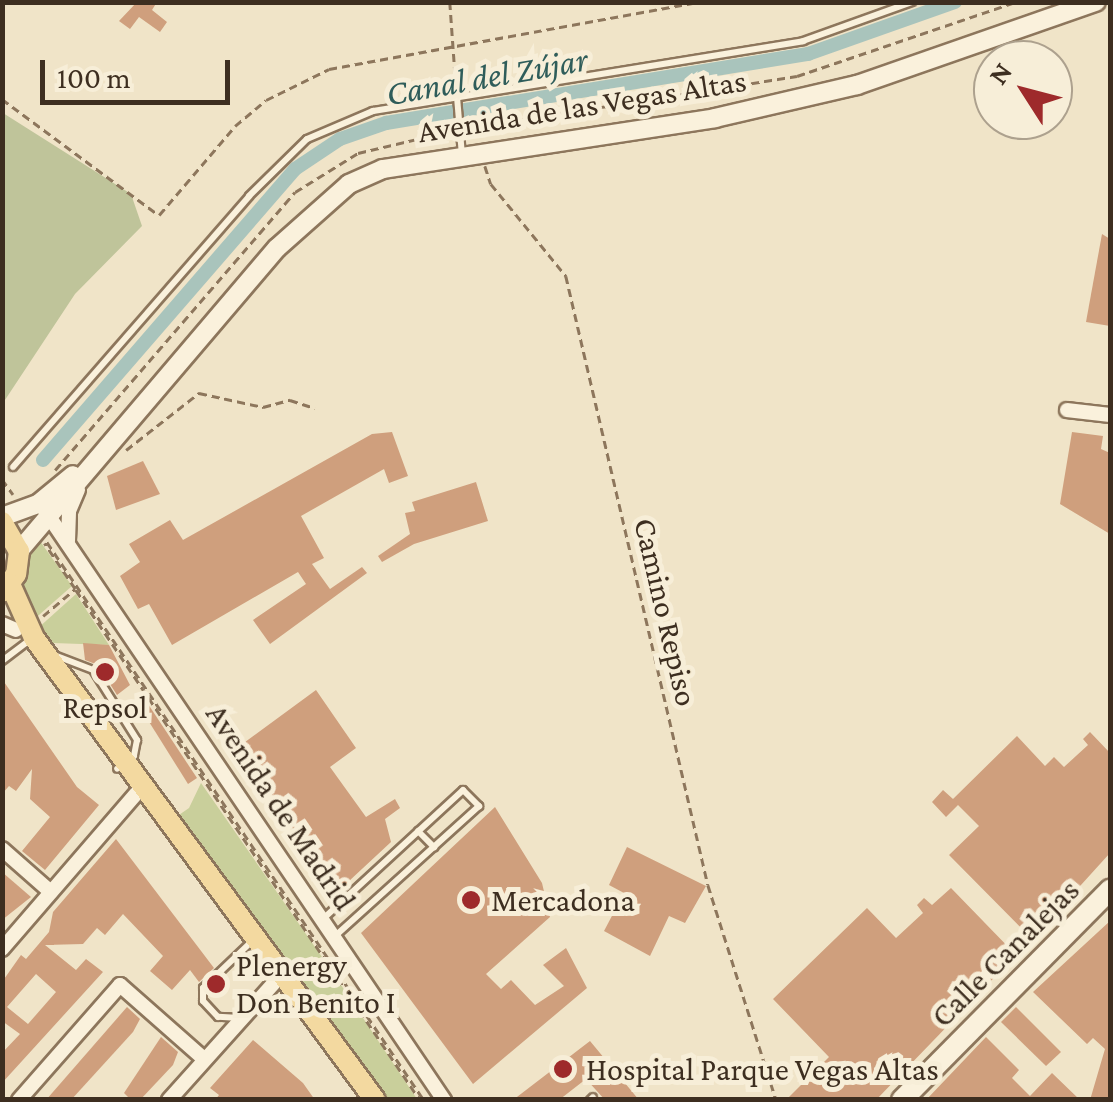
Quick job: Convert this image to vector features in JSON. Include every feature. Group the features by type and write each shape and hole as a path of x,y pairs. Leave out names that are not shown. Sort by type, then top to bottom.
{"main road":[{"path":"2,519 19,552 6,588 15,628 374,1100"},
{"path":"15,628 46,654 122,766 136,794 364,1100"},
{"name":"Calle Canalejas","path":"902,1100 1110,891"}],"street":[{"name":"Avenida de las Vegas Altas","path":"19,552 38,520 109,454 154,390 276,248 327,201 382,169 716,118 856,85 1096,2"},
{"path":"1067,410 1110,415"},
{"path":"69,546 69,512 109,454"},
{"path":"2,519 38,520 69,546"},
{"name":"Avenida de Madrid","path":"69,546 444,1100"},
{"path":"2,949 136,794"},
{"path":"2,850 51,892"},
{"path":"169,1100 275,982"},
{"path":"19,1100 120,985 204,1059"}],"lane":[{"path":"13,467 249,196 308,139 374,111 803,40 912,2"},
{"path":"457,97 461,126 472,156"},
{"path":"2,661 15,628"},
{"path":"46,654 93,670 138,740 122,766"},
{"path":"320,921 463,790 479,806 333,938"},
{"path":"418,831 434,847"},
{"path":"242,1018 218,1017 203,1002 203,988 248,945"}],"path":[{"path":"450,2 457,97"},
{"path":"654,2 654,10"},
{"path":"2,99 159,215 236,126 266,100 329,69 453,43 698,2"},
{"path":"50,474 294,192 358,153 461,126 797,76 1016,2"},
{"name":"Camino Repiso","path":"472,156 566,276 708,884 776,1100"},
{"path":"109,454 199,394 263,406 290,400 315,408"},
{"path":"2,479 38,520 422,1100"},
{"path":"38,520 75,589 422,1100"},
{"path":"15,628 75,589"}],"green space":[{"path":"3,113 131,194 142,226 75,294 3,403"},
{"path":"37,537 72,586 31,622 18,583"},
{"path":"76,594 109,645 53,643 37,629"},
{"path":"201,783 417,1099 383,1099 176,817 189,808"}],"building":[{"path":"137,2 157,2 152,10 167,22 160,32 139,17 130,29 119,21"},
{"path":"1102,234 1110,239 1110,326 1086,322"},
{"path":"392,432 408,476 389,483 384,469 301,516 324,558 312,564 330,589 362,567 367,573 270,644 253,620 306,584 298,572 172,645 149,604 138,609 120,576 140,562 129,544 170,520 183,540 372,434"},
{"path":"1072,432 1103,436 1101,449 1110,453 1110,534 1060,504"},
{"path":"143,461 160,494 116,510 107,476"},
{"path":"476,482 488,521 414,544 382,562 378,556 410,534 405,513 415,511 412,502"},
{"name":"Repsol","path":"83,643 109,645 130,685 117,695 98,665 85,660"},
{"path":"2,679 77,787 99,805 45,870 22,851 50,817 30,799 32,769 16,791 9,786 2,794"},
{"path":"316,690 356,748 330,767 366,817 395,799 400,808 385,819 391,842 334,895 241,745"},
{"path":"148,704 197,778 188,784 141,709"},
{"path":"1090,732 1110,753 1110,853 1032,939 949,855 979,826 958,805 946,817 932,802 943,790 953,799 1017,736 1045,766 1054,757 1064,767 1088,745 1083,739"},
{"name":"Mercadona","path":"495,807 542,883 550,917 486,974 501,989 511,980 535,1005 564,986 543,965 566,948 587,988 473,1084 361,933"},
{"path":"116,839 214,968 199,982 190,970 172,990 150,971 163,956 123,914 105,935 97,928 83,944 45,945 76,970 86,959 103,972 2,1083 2,1053 20,1034 2,1021 2,982 21,955 26,959 49,932 53,912","holes":["36,974 56,992 28,1024 7,1007"]},
{"path":"627,847 706,886 685,923 669,916 650,956 604,931 624,893 609,885"},
{"path":"2,872 31,897 2,920"},
{"path":"951,888 1016,955 876,1100 786,1100 829,1057 773,999 867,908 896,938 923,913 917,905 924,898 932,905"},
{"path":"1110,921 1110,1100 1090,1100 1105,1049 1093,1038 1087,1044 1033,992"},
{"path":"127,1007 140,1019 133,1032 71,1100 46,1100"},
{"path":"1016,1007 1061,1052 1046,1066 1001,1022"},
{"path":"161,1037 178,1052 173,1065 140,1100 131,1100 124,1093"},
{"path":"986,1037 1019,1070 1012,1078 1030,1096 1052,1073 1080,1100 926,1100"},
{"path":"253,1040 303,1083 315,1100 215,1100 219,1095 210,1088"},
{"path":"590,1041 639,1100 605,1100 586,1079 559,1100 513,1100"}],"waterway":[{"name":"Canal del Zújar","path":"43,460 295,169 340,139 386,123 808,54 955,2"}],"place":[{"name":"Repsol","path":"105,672"},
{"name":"Mercadona","path":"471,900"},
{"name":"Plenergy Don Benito I","path":"216,984"},
{"name":"Hospital Parque Vegas Altas","path":"563,1069"}]}
